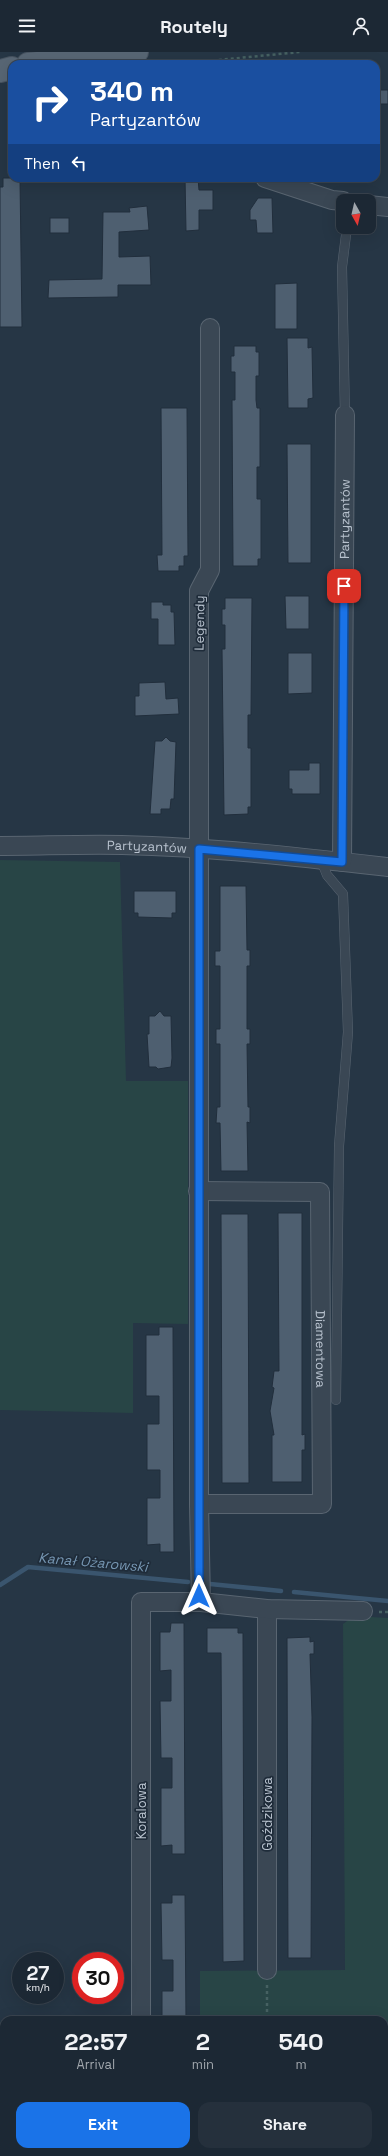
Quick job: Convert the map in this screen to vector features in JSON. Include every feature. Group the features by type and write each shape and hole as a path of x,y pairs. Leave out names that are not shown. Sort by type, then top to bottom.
{"main road":[{"path":"59,60 105,54 137,52"}],"street":[{"path":"277,182 336,201"},
{"path":"376,206 388,207"},
{"name":"Legendy","path":"201,1602 199,1504 198,1191 199,591 210,570 210,328"},
{"name":"Partyzantów","path":"342,862 345,415"},
{"name":"Partyzantów","path":"0,846 121,845 199,849 388,867"},
{"name":"Diamentowa","path":"198,1191 320,1192 322,1496 322,1504 199,1504"},
{"name":"Koralowa","path":"141,2016 141,1602 201,1602"},
{"path":"201,1602 267,1609 363,1611"},
{"name":"Goździkowa","path":"266,1970 267,1609"}],"lane":[{"path":"345,415 342,267 346,234"},
{"path":"321,860 327,874 343,894 348,1032 339,1146 336,1400"}],"path":[{"path":"218,60 300,52"},
{"path":"266,1970 267,2016"}],"green space":[{"path":"0,860 120,862 126,1081 188,1081 188,1324 133,1323 133,1413 0,1410"},
{"path":"354,1616 388,1618 388,2016 200,2016 200,1971 345,1970 343,1624"}],"building":[{"path":"380,90 388,90 388,104 380,104"},
{"path":"3,178 8,178 8,182 20,182 22,327 0,327 0,187 3,187"},
{"path":"185,182 198,182 199,190 213,190 213,210 199,210 199,230 186,231"},
{"path":"258,198 272,198 273,233 257,233 256,220 250,220 250,210"},
{"path":"147,206 149,230 119,232 119,257 150,256 151,285 118,285 118,297 48,298 49,280 102,279 103,212 130,212 129,208"},
{"path":"50,218 69,218 69,233 50,233"},
{"path":"297,283 297,329 275,329 275,284"},
{"path":"287,338 308,338 308,348 312,347 313,398 308,399 308,408 288,408"},
{"path":"234,346 256,346 256,352 259,352 259,376 256,376 256,400 257,408 260,408 260,467 257,467 257,499 261,499 261,559 258,559 258,566 233,566 232,400 235,400 235,372 231,372 231,356 234,356"},
{"path":"161,408 187,408 188,556 184,556 184,566 179,566 179,571 158,571 157,555 162,555"},
{"path":"287,444 311,444 311,563 288,563"},
{"path":"285,596 309,596 309,629 286,629"},
{"path":"225,598 252,598 251,715 248,715 248,748 251,748 251,807 248,807 248,814 224,815 222,649 225,649 225,625 222,625 222,609 225,609"},
{"path":"151,602 163,602 163,605 171,605 171,612 174,612 175,645 158,645 158,619 151,619"},
{"path":"288,653 312,653 312,693 288,694"},
{"path":"165,682 166,699 178,698 179,714 135,716 135,696 139,696 139,683"},
{"path":"166,737 170,741 176,742 174,799 171,799 170,809 161,809 161,814 150,814 155,741 162,741"},
{"path":"309,763 320,763 320,794 292,794 292,789 289,789 289,770 309,770"},
{"path":"220,886 246,886 247,950 250,950 250,966 247,966 247,1029 250,1029 250,1044 247,1044 248,1107 250,1107 250,1123 247,1122 248,1171 221,1171 220,1123 216,1123 217,1107 220,1107 220,1044 216,1044 216,1029 220,1029 220,966 215,966 215,951 220,951"},
{"path":"134,891 176,891 176,913 172,913 172,918 138,917 138,913 134,913"},
{"path":"160,1011 164,1016 171,1016 172,1058 171,1067 158,1069 156,1067 149,1067 147,1034 149,1034 149,1016 155,1016"},
{"path":"278,1213 302,1213 302,1435 305,1434 305,1450 302,1450 302,1482 272,1482 272,1435 274,1435 270,1411 274,1388 272,1387 274,1371 279,1371"},
{"path":"221,1214 248,1214 249,1483 222,1483"},
{"path":"159,1327 173,1327 174,1552 160,1552 160,1544 147,1545 147,1498 160,1498 160,1470 147,1470 147,1424 159,1424 159,1396 146,1396 146,1335 159,1335"},
{"path":"171,1623 184,1623 185,1854 172,1854 172,1845 161,1846 161,1788 172,1788 172,1758 161,1758 160,1701 171,1701 171,1670 160,1671 160,1632 170,1632"},
{"path":"207,1628 238,1628 238,1633 243,1633 244,1961 223,1962 221,1653 207,1653"},
{"path":"310,1637 310,1642 314,1641 314,1654 310,1654 312,1717 311,1958 288,1958 287,1638"},
{"path":"172,1895 185,1895 186,2016 162,2016 162,1991 173,1991 173,1960 162,1960 161,1903 172,1903"}],"waterway":[{"name":"Kanał Ożarowski","path":"0,1585 28,1567 188,1582"},
{"name":"Kanał Ożarowski","path":"210,1584 281,1591"},
{"name":"Kanał Ożarowski","path":"294,1592 388,1601"}],"route":[{"path":"199,1596 199,849 263,853 342,862 344,586"}]}
